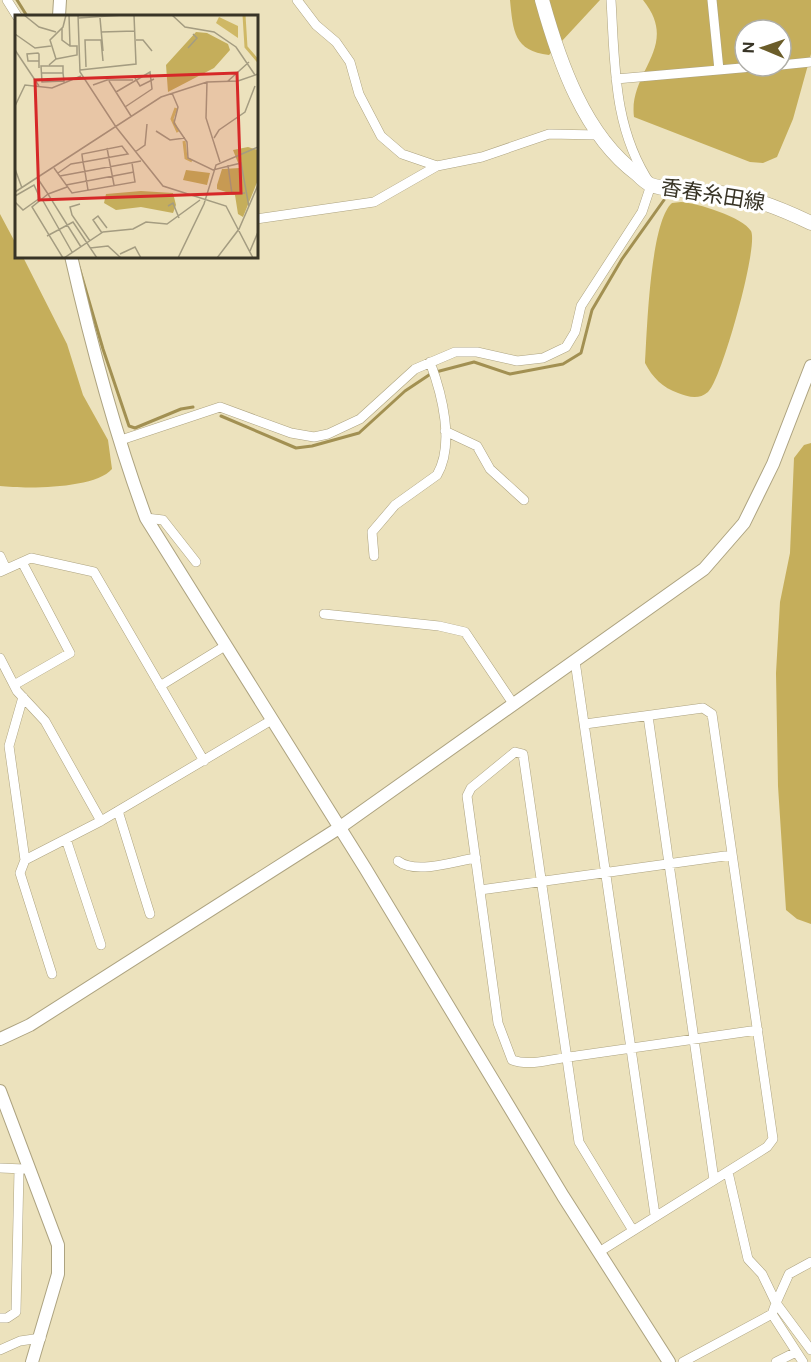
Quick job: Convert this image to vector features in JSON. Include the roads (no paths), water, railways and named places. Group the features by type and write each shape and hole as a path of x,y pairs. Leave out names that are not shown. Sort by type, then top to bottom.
{"main road":[{"name":"香春糸田線","path":"542,0 551,32 579,98 598,135 621,163 651,185 729,194 775,205 811,223"}],"street":[{"path":"8,0 16,15"},
{"path":"59,15 60,0"},
{"path":"297,0 316,25 336,42 350,62 360,94 381,136 402,154 437,166"},
{"path":"121,440 220,407 291,433 314,436 328,434 360,419 415,369 455,352 477,352 517,361 543,358 566,347 575,332 581,306 642,212 651,185 637,165 623,127 616,79 611,0"},
{"path":"712,0 719,70"},
{"path":"793,63 811,62"},
{"path":"616,79 733,69"},
{"path":"258,219 374,202 437,166 482,157 549,134 598,135"},
{"path":"71,258 121,440 146,518 669,1362"},
{"path":"374,556 372,532 395,505 436,475 441,467 445,431 442,393 430,362"},
{"path":"0,1039 30,1025 339,828 704,569 744,523 773,464 811,366"},
{"path":"445,431 477,446 490,470 524,500"},
{"path":"146,518 163,520 196,562"},
{"path":"0,556 3,571 31,558 94,572 204,761"},
{"path":"14,685 70,653 22,562"},
{"path":"324,614 439,626 465,633 514,705"},
{"path":"160,686 225,646"},
{"path":"0,658 22,697 45,721 101,821"},
{"path":"575,661 655,1215"},
{"path":"22,697 9,746 25,860 20,873 52,975"},
{"path":"585,724 703,708 712,714 773,1139 767,1147 632,1229 599,1252"},
{"path":"648,716 714,1180"},
{"path":"25,860 101,821 270,721"},
{"path":"632,1229 579,1142 565,1057 523,754 515,752 471,788 467,796 498,1023 512,1060 521,1064 565,1057 758,1030"},
{"path":"118,811 150,915"},
{"path":"66,839 101,945"},
{"path":"480,890 732,855"},
{"path":"398,861 404,866 417,867 476,858"},
{"path":"0,1091 24,1169 58,1245 57,1274 41,1338 32,1362"},
{"path":"0,1168 24,1169"},
{"path":"0,1318 7,1318 16,1312 24,1169"},
{"path":"728,1172 748,1259 762,1274 776,1303 809,1344"},
{"path":"683,1362 772,1314 789,1274 811,1262"},
{"path":"772,1314 803,1362"},
{"path":"0,1350 20,1341 41,1338"},
{"path":"776,1362 796,1352"}],"waterway":[{"path":"17,0 26,15"},
{"path":"221,416 296,448 312,446 359,433 405,391 432,373 474,362 510,374 563,364 581,353 592,310 622,259 664,200"},
{"path":"79,267 129,426 135,428 181,409 193,407"}]}
